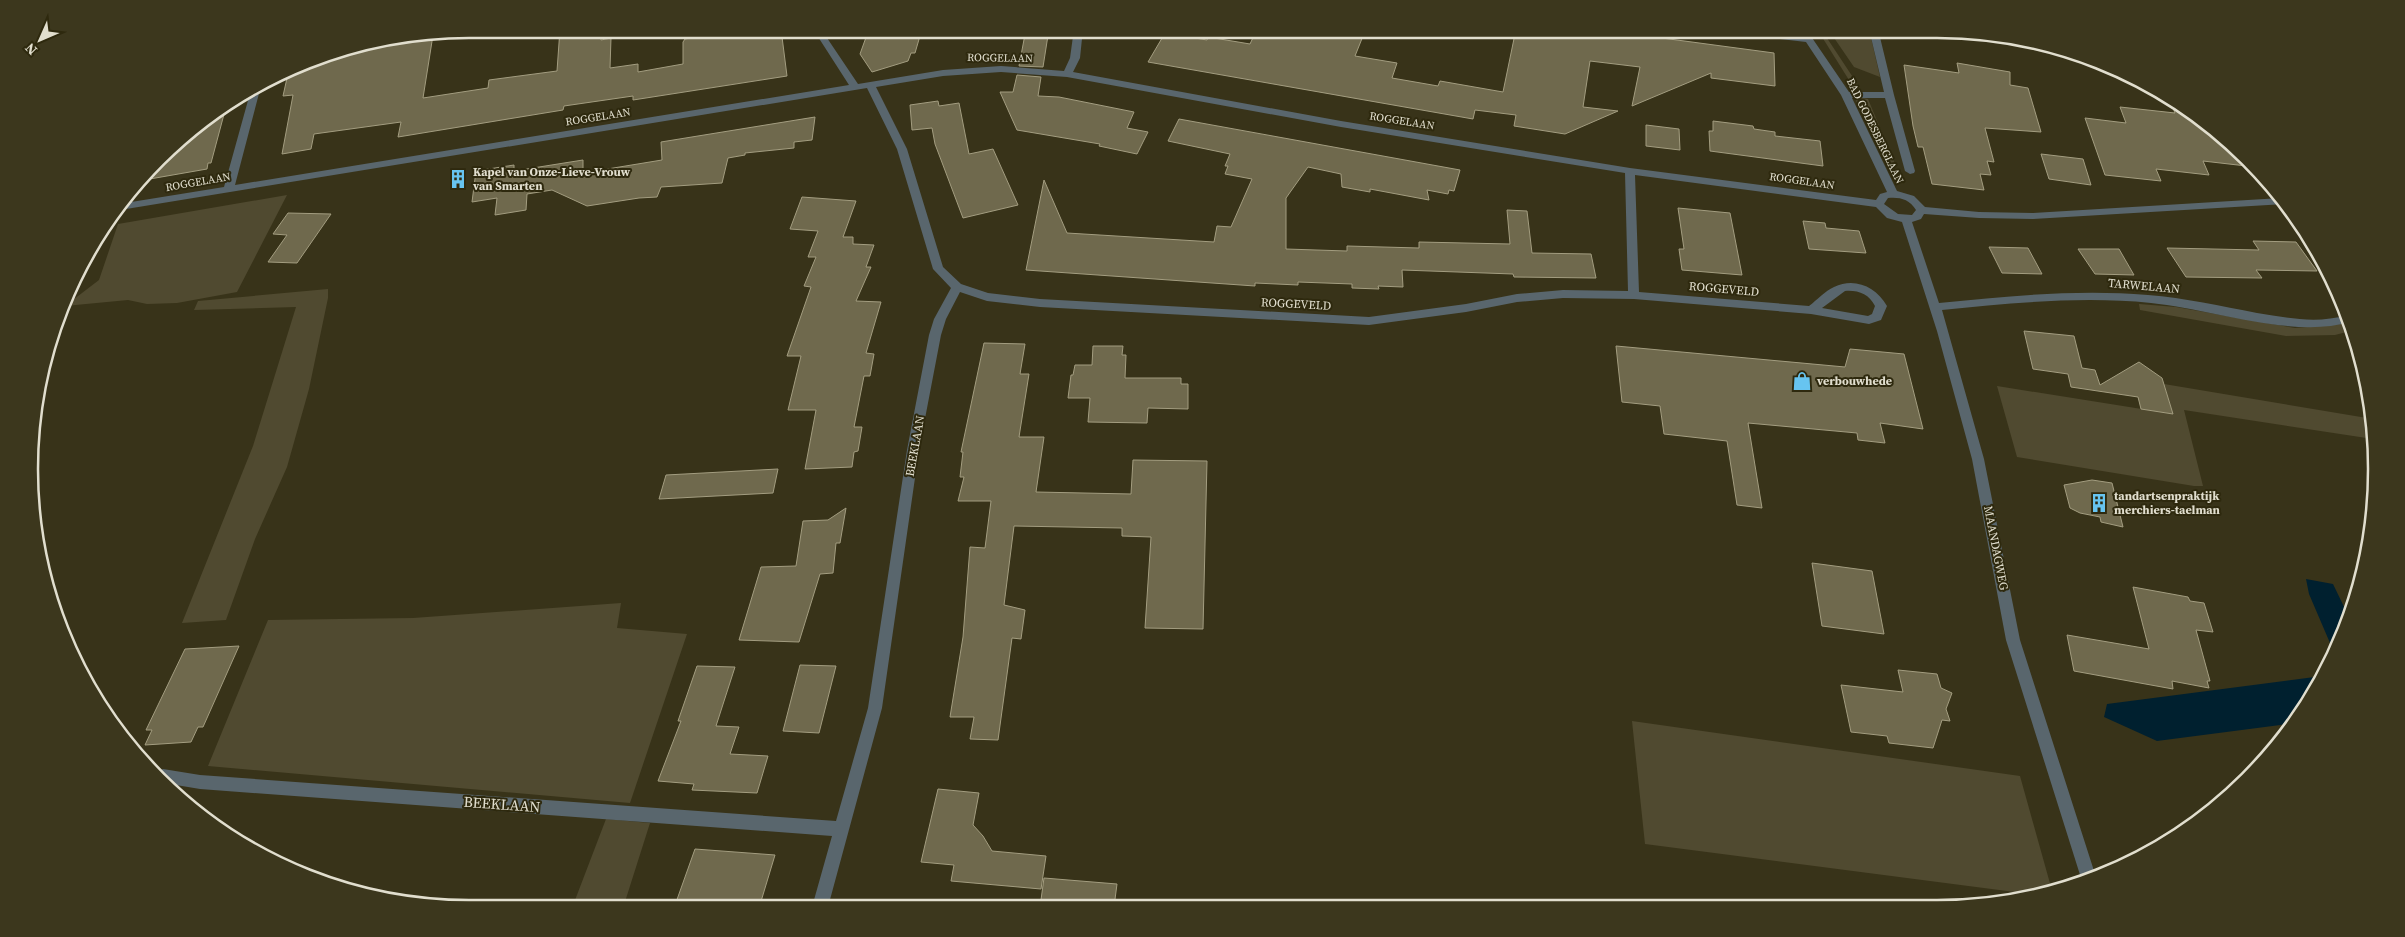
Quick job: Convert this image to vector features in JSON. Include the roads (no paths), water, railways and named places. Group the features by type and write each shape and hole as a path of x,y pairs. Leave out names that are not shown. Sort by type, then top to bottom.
{"street":[{"path":"823,38 854,87"},
{"path":"1067,74 1075,58 1078,38"},
{"path":"1794,38 1810,40"},
{"path":"1876,38 1888,95 1910,171"},
{"name":"BAD GODESBERGLAAN","path":"1810,40 1846,95 1893,194"},
{"name":"ROGGELAAN","path":"126,207 854,87 969,70 1001,68 1067,74 1341,124 1630,171 1879,204"},
{"path":"870,85 902,149 938,269 957,287"},
{"path":"230,189 255,94"},
{"path":"1846,95 1888,95"},
{"path":"1630,171 1634,295"},
{"path":"1921,210 1917,217 1906,219 1892,216 1879,204 1881,198 1893,194 1911,199 1921,210 1979,215 2033,216 2275,202"},
{"name":"MAANDAGWEG","path":"1906,219 1935,307 1978,459 2014,640 2087,872"},
{"name":"ROGGEVELD","path":"957,287 987,297 1040,303 1369,321 1466,308 1517,298 1563,294 1634,295 1811,310 1869,320 1877,317 1881,306 1878,298 1864,289 1846,288 1831,294 1811,310"},
{"name":"BEEKLAAN","path":"822,900 875,708 913,450 935,335 940,319 957,287"},
{"name":"TARWELAAN","path":"1935,307 2026,298 2092,296 2174,302 2297,323 2321,323 2341,319"},
{"name":"BEEKLAAN","path":"168,777 200,782 842,828"}],"water":[{"path":"2306,579 2333,584 2345,608 2330,643 2309,594"},
{"path":"2314,677 2283,725 2157,741 2104,717 2107,704"}],"place":[{"name":"Kapel van Onze-Lieve-Vrouw van Smarten","path":"458,179"},
{"name":"verbouwhede","path":"1802,381"},
{"name":"tandartsenpraktijk merchiers-taelman","path":"2099,503"}]}
